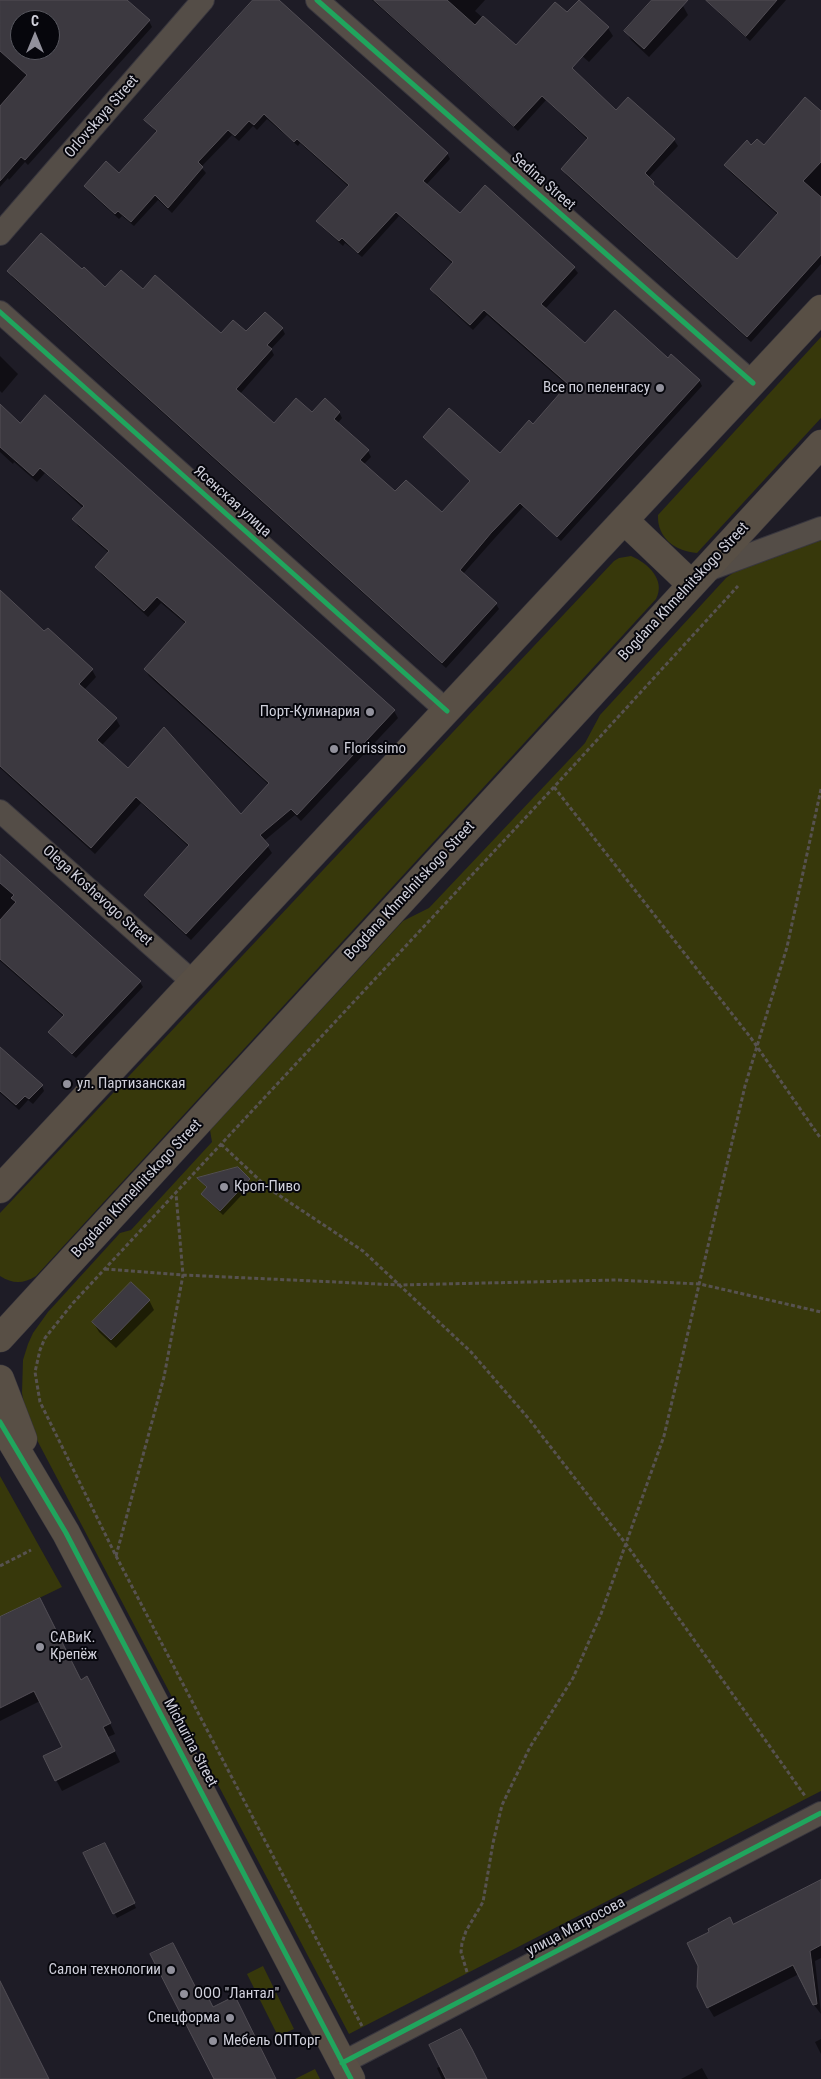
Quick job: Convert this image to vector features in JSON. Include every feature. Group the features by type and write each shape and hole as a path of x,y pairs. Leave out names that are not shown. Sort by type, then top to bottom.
{"main road":[{"path":"0,1189 625,521 821,308"},
{"name":"Bogdana Khmelnitskogo Street","path":"0,1338 821,444"},
{"path":"625,521 697,578"},
{"path":"0,1315 0,1323"},
{"name":"Michurina Street","path":"0,1379 16,1423 59,1520"},
{"name":"Michurina Street","path":"0,1422 59,1520 346,2071"}],"street":[{"name":"Orlovskaya Street","path":"0,234 203,0"},
{"name":"Sedina Street","path":"316,0 753,383"},
{"name":"Ясенская улица","path":"0,312 447,710"},
{"path":"697,578 821,528"},
{"name":"Olega Koshevogo Street","path":"0,811 194,982"},
{"name":"улица Матросова","path":"346,2071 373,2046 820,1816"}],"path":[{"path":"373,2046 116,1556 44,1410 37,1391 35,1372 40,1350 45,1338 57,1322 105,1269 554,787 740,584"},
{"path":"554,787 757,1046 821,1138"},
{"path":"473,1995 461,1952 462,1943 466,1931 483,1902 493,1842 502,1805 530,1747 573,1678 601,1614 664,1436 745,1086 787,947 821,789"},
{"path":"221,1144 268,1188 363,1251 471,1352 529,1419 626,1544 820,1816"},
{"path":"116,1556 164,1378 183,1275 176,1193"},
{"path":"105,1269 183,1275 400,1286 616,1280 700,1284 821,1312"},
{"path":"0,1566 30,1550"}],"shaded area":[{"path":"821,337 821,418 697,553 681,549 669,542 664,537 658,523 658,515"},
{"path":"821,533 821,1791 349,2034 37,1440 25,1409 22,1393 23,1360 28,1344 33,1333 48,1312 120,1233 131,1230 212,1142 210,1130 403,921 429,908 585,743 600,715 726,578 737,570"},
{"path":"631,556 643,563 654,573 659,585 656,599 36,1276 18,1282 0,1276 0,1213 614,561"},
{"path":"0,1476 62,1587 0,1617"},
{"path":"263,1966 294,2029 278,2036 247,1974"},
{"path":"315,2069 320,2079 295,2079"}],"building":[{"path":"0,0 127,0 150,20 25,160 21,157 0,181 0,106 27,75 10,60 60,60 60,10 10,10 10,60 0,51"},
{"path":"253,0 279,0 448,153 423,181 460,213 485,185 575,267 541,304 585,343 615,310 668,358 671,354 700,380 557,537 520,503 491,533 460,570 497,603 442,663 7,271 41,233 82,269 84,267 105,287 121,270 143,289 155,275 221,333 233,320 246,331 265,312 283,328 267,345 272,349 236,389 274,423 296,398 312,412 325,398 340,412 334,419 369,450 360,460 395,491 406,480 442,512 470,481 423,437 449,408 500,453 529,420 533,424 568,384 484,310 470,325 430,289 453,262 396,212 358,253 342,238 339,241 316,221 349,185 297,139 294,142 264,114 254,125 249,121 235,136 228,130 198,162 203,167 168,208 155,195 131,222 118,211 115,214 84,186 106,161 119,173 157,131 144,120"},
{"path":"374,0 447,0 475,25 483,16 516,45 555,2 567,12 579,0 609,27 572,68 616,110 628,97 675,139 645,173 654,182 653,184 737,259 778,213 724,165 747,140 751,145 757,139 764,145 805,97 821,111 821,162 803,181 821,197 821,255 747,337 561,169 588,138 542,96 514,126"},
{"path":"652,0 688,0 644,49 624,31"},
{"path":"706,0 777,0 746,36"},
{"path":"45,395 395,710 297,815 291,809 260,835 269,845 186,934 144,895 189,845 136,797 91,848 0,766 0,590 44,631 48,628 93,669 79,684 117,718 97,740 128,768 164,727 241,814 269,783 144,669 186,622 157,597 144,611 95,567 109,551 72,519 84,506 40,468 33,476 0,447 0,404 20,423"},
{"path":"0,854 141,981 72,1054 48,1032 64,1015 0,959 0,920 16,902 11,898 14,895 0,883"},
{"path":"0,1047 43,1085 29,1099 25,1096 16,1105 0,1091"},
{"path":"238,1167 250,1179 220,1211 201,1194 207,1187 197,1178"},
{"path":"131,1282 150,1300 111,1340 92,1322"},
{"path":"40,1598 81,1680 87,1676 111,1723 103,1727 115,1751 55,1781 43,1756 62,1747 34,1691 0,1708 0,1617"},
{"path":"105,1843 135,1903 113,1914 83,1853"},
{"path":"821,1880 821,1945 810,1951 817,2004 813,2005 793,1965 707,2008 697,1987 698,1966 687,1943 709,1932 708,1929 730,1917 733,1924"},
{"path":"173,1943 198,1992 204,1989 213,2007 235,1996 276,2079 214,2079 150,1954"},
{"path":"0,1981 49,2079 0,2079"},
{"path":"461,2029 487,2079 446,2079 429,2045"}],"cycle path":[{"path":"317,0 753,383"},
{"path":"0,312 447,711"},
{"path":"0,1422 66,1533 351,2079"},
{"path":"342,2063 821,1813"}],"place":[{"name":"Все по пеленгасу","path":"660,388"},
{"name":"Порт-Кулинария","path":"370,712"},
{"name":"Florissimo","path":"334,749"},
{"name":"ул. Партизанская","path":"67,1084"},
{"name":"Кроп-Пиво","path":"224,1187"},
{"name":"САВиК. Крепёж","path":"40,1647"},
{"name":"Салон технологии","path":"171,1970"},
{"name":"ООО \"Лантал\"","path":"184,1994"},
{"name":"Спецформа","path":"230,2018"},
{"name":"Мебель ОПТорг","path":"213,2041"}]}
